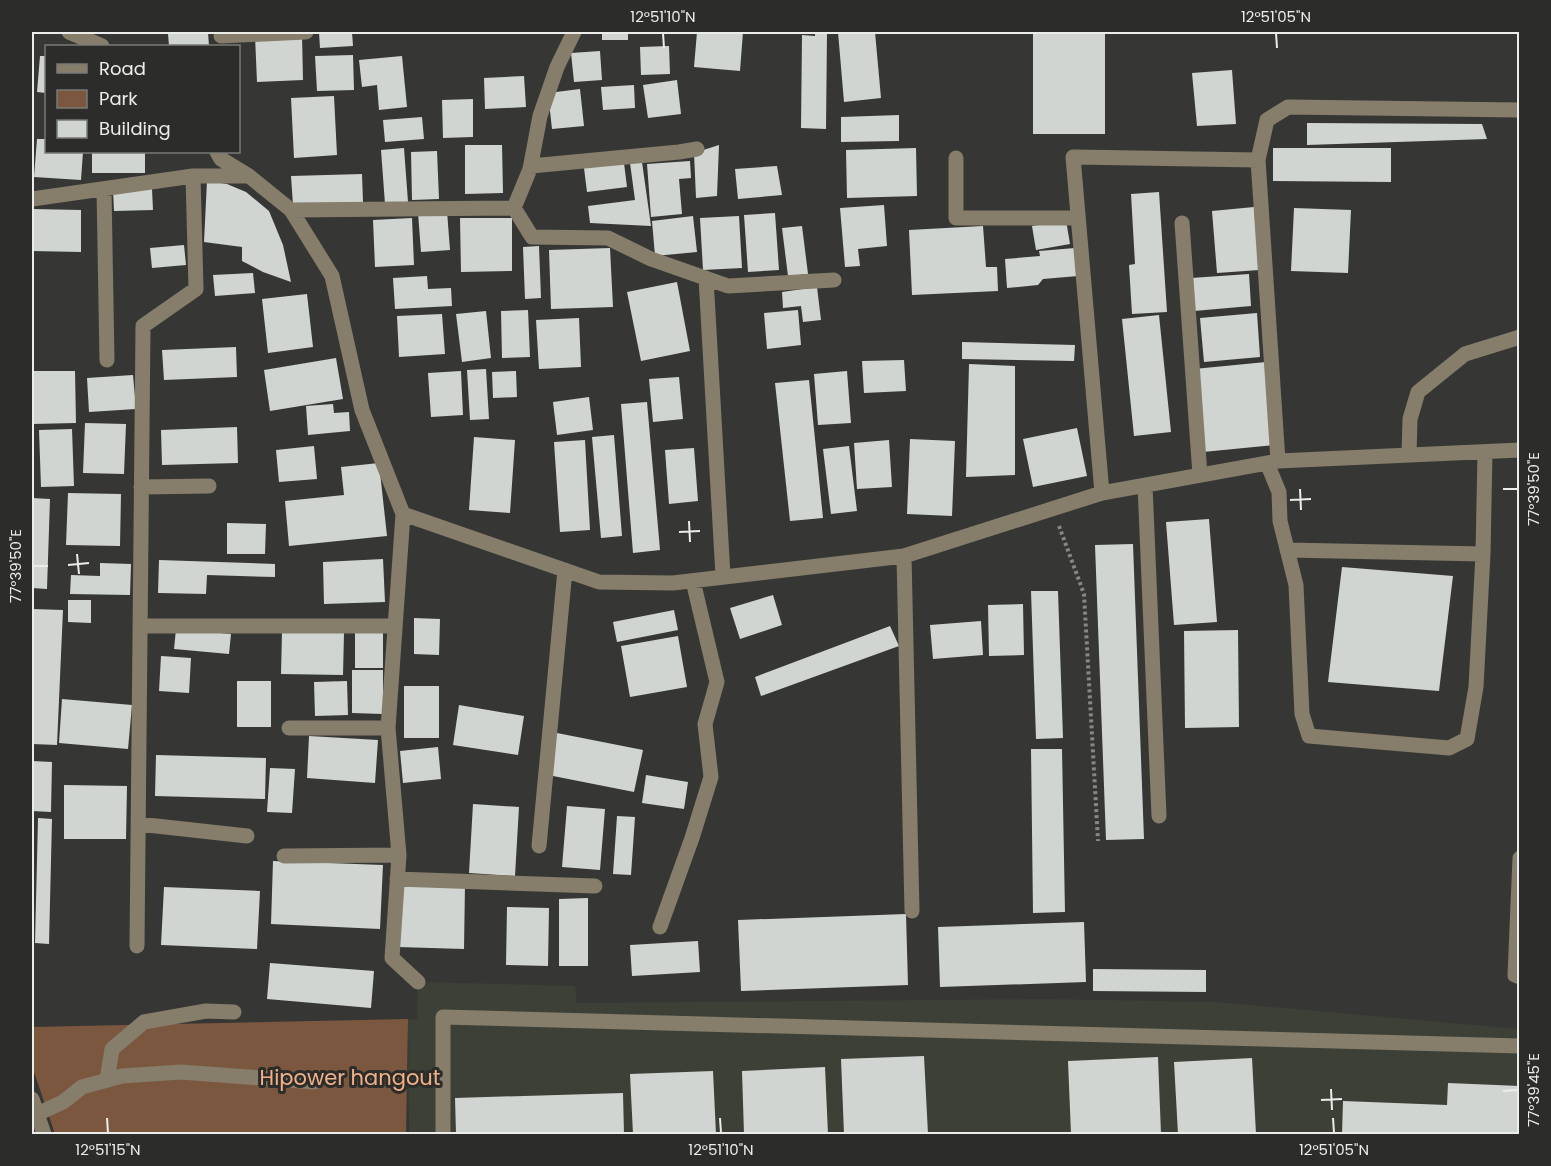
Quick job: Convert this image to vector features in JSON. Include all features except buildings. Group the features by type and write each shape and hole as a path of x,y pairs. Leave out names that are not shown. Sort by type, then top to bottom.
{"street":[{"path":"69,32 100,45"},
{"path":"220,38 306,32"},
{"path":"514,208 531,166 540,116 557,67 574,32"},
{"path":"1485,452 1483,554 1474,697 1467,739 1449,748 1309,736 1302,714 1296,585 1280,521 1279,492 1273,462 1258,160 1267,120 1288,107 1520,110"},
{"path":"531,166 697,149"},
{"path":"218,153 221,159 249,176 291,210 332,276 362,411 403,514 388,728 399,855 392,957 418,982"},
{"path":"1102,493 1073,157 1258,160"},
{"path":"956,158 956,218 1078,218"},
{"path":"32,199 193,176 249,176"},
{"path":"137,946 143,326 196,289 193,176"},
{"path":"104,189 107,360"},
{"path":"291,210 514,208"},
{"path":"514,208 532,237 608,238 651,259 728,286 834,280"},
{"path":"1182,223 1200,475"},
{"path":"706,278 723,576"},
{"path":"1409,455 1410,419 1418,392 1465,354 1520,337"},
{"path":"403,514 599,582 673,583 904,556 1102,493 1273,462 1520,450"},
{"path":"1145,485 1159,816"},
{"path":"141,488 209,486"},
{"path":"1287,550 1483,554"},
{"path":"904,556 912,911"},
{"path":"539,846 564,570"},
{"path":"660,927 711,777 705,724 717,682 693,581"},
{"path":"140,626 395,626"},
{"path":"289,728 388,728"},
{"path":"138,824 247,836"},
{"path":"284,856 399,855"},
{"path":"1520,858 1515,975 1520,977"},
{"path":"397,879 595,886"},
{"path":"107,1080 112,1049 144,1022 206,1011 234,1012"},
{"path":"443,1134 443,1017 1520,1046"},
{"path":"44,1134 34,1106 63,1102 82,1087 122,1076 181,1072 314,1082"}],"path":[{"path":"1053,508 1084,594 1098,841"}],"shaded area":[{"path":"418,982 575,986 577,1003 1040,999 1217,1002 1519,1029 1519,1134 409,1134 408,1019 417,1020"}],"green space":[{"name":"Hipower hangout","path":"408,1019 406,1134 55,1134 32,1066 32,1027"}]}
